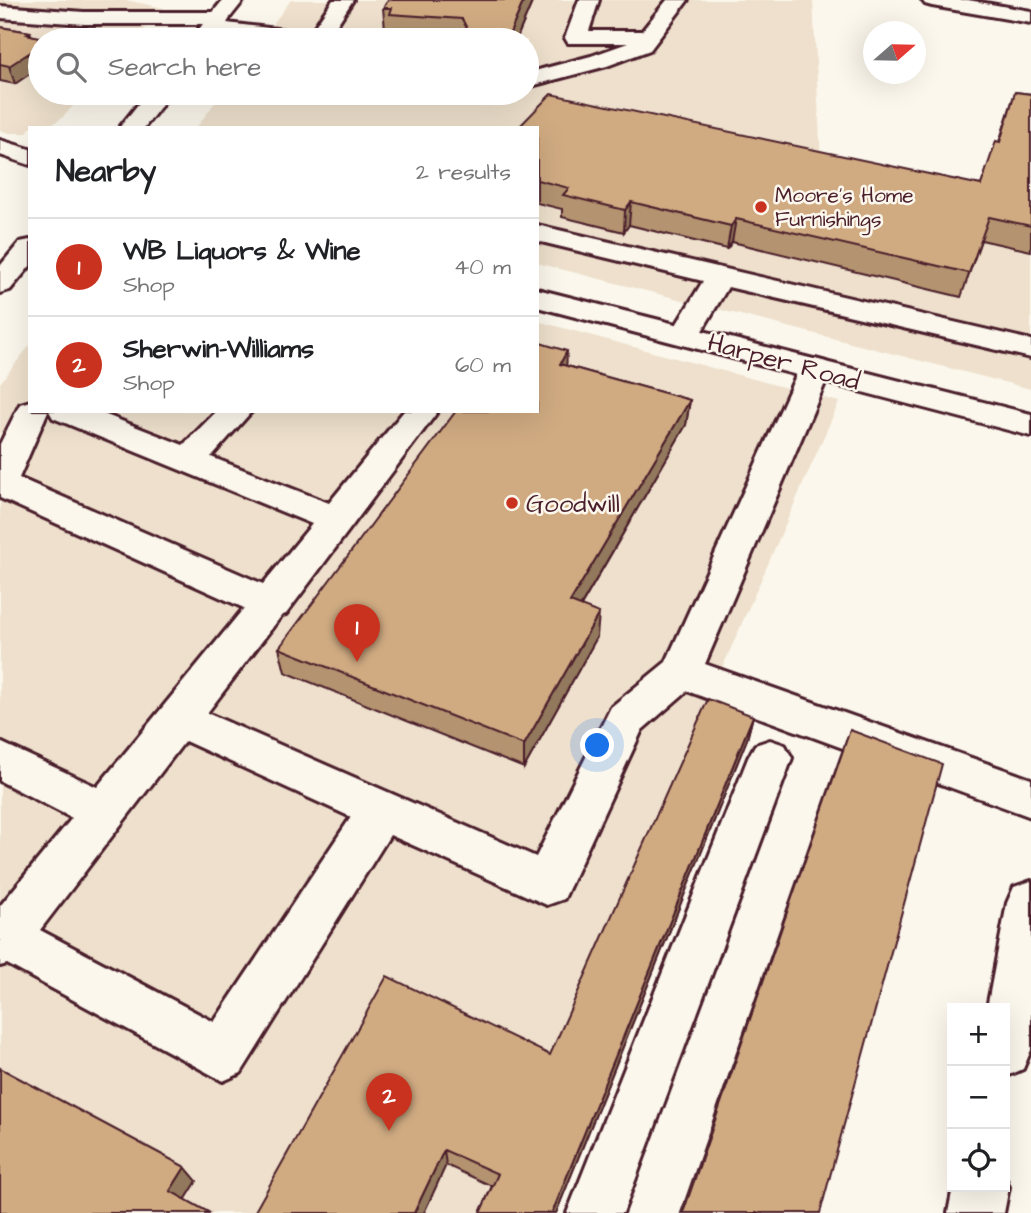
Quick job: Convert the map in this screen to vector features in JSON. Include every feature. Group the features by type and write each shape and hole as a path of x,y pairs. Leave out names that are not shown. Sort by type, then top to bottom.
{"main road":[{"path":"0,12 211,28 234,0"},
{"path":"326,28 344,0"},
{"path":"589,0 576,37 625,38 652,33"},
{"path":"539,77 599,61 642,45 678,0"},
{"path":"939,1 1031,17"},
{"path":"539,57 599,61"},
{"path":"133,126 149,105"},
{"path":"0,147 28,157"},
{"path":"539,233 1031,349"},
{"path":"0,284 28,250"},
{"path":"685,335 720,276"},
{"name":"Harper Road","path":"539,298 1031,425"},
{"path":"177,719 547,884 626,719 681,672 815,369"},
{"path":"31,413 0,483 272,604"},
{"path":"70,413 337,520"},
{"path":"188,460 234,413"},
{"path":"381,810 223,1055 2,940 272,604 420,413"},
{"path":"681,672 1031,798"},
{"path":"595,1213 770,758"},
{"path":"0,760 103,812"},
{"path":"1010,1023 1031,903"},
{"path":"976,1213 980,1192"}],"shaded area":[{"path":"0,0 125,0 164,8 145,28 28,28 28,105 74,105 50,126 28,126 27,133 0,130"},
{"path":"291,0 813,0 821,162 1031,203 1031,389 539,264 539,126 197,126 213,105 539,105 539,28 270,28"},
{"path":"539,322 839,402 483,1213 0,1213 0,383 28,348 28,413 539,413"}],"building":[{"path":"388,0 524,0 512,28 467,28 462,19 390,14 392,8 383,8"},
{"path":"0,27 28,32 28,54 9,66 0,64"},
{"name":"Moore's Home Furnishings","path":"1015,92 1031,94 1031,226 989,217 969,273 736,219 731,226 631,202 625,210 563,195 569,188 539,180 539,126 520,126 551,94 981,185 996,141 1000,142"},
{"path":"539,343 567,351 560,364 690,400 570,602 599,613 524,745 279,648 455,413 539,413"},
{"path":"708,699 753,716 552,1213 480,1213 498,1174 444,1150 414,1213 254,1213 387,976 550,1055"},
{"path":"850,730 942,764 820,1213 683,1213"},
{"path":"0,1068 185,1167 170,1191 210,1213 0,1213"}],"place":[{"name":"Moore's Home Furnishings","path":"761,207"},
{"name":"Goodwill","path":"512,503"},
{"name":"WB Liquors & Wine","path":"357,662"},
{"name":"Sherwin-Williams","path":"389,1131"}]}
